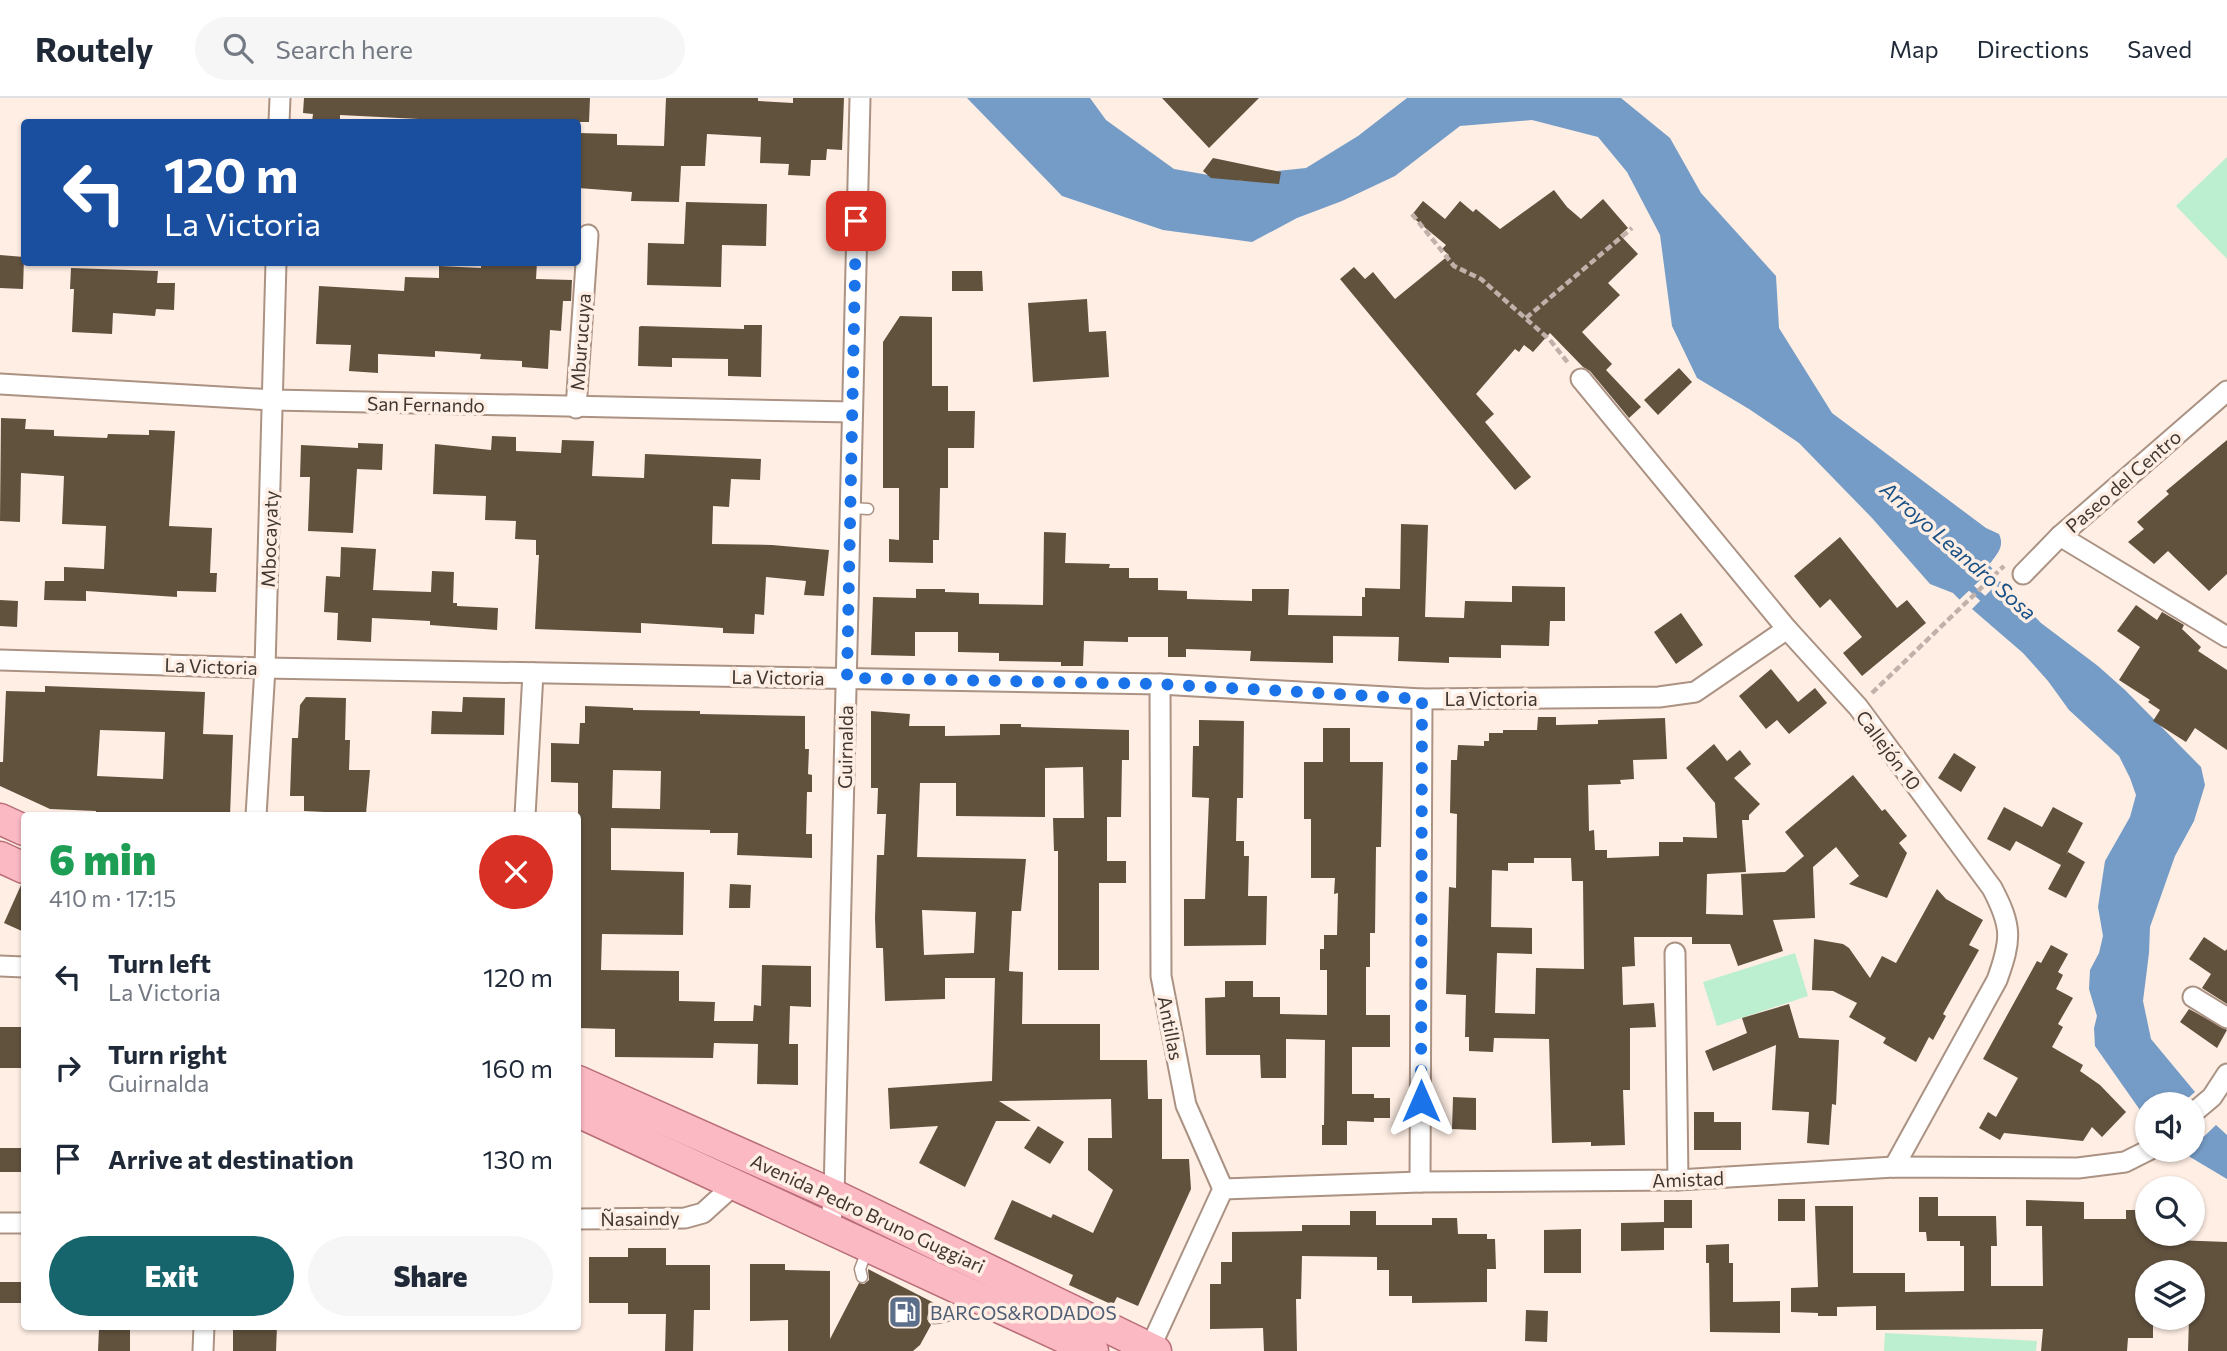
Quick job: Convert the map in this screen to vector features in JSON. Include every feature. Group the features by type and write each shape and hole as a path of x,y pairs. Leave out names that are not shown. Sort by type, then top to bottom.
{"main road":[{"path":"0,819 21,829"},
{"path":"0,857 21,867"},
{"name":"Avenida Pedro Bruno Guggiari","path":"581,1082 834,1195 1153,1350"},
{"name":"Avenida Pedro Bruno Guggiari","path":"581,1113 1093,1351"}],"street":[{"path":"279,119 280,98"},
{"name":"Guirnalda","path":"830,1228 834,1195 847,678 859,508 852,412 860,98"},
{"name":"Mburucuya","path":"576,408 588,235"},
{"name":"Mbocayaty","path":"256,812 265,668 276,266"},
{"name":"Callejón 10","path":"1581,379 1787,629 1857,707 1992,888 2006,916 2008,948 1997,980 1894,1167"},
{"name":"San Fernando","path":"0,384 273,400 852,412"},
{"name":"Paseo del Centro","path":"2023,574 2060,536 2227,391"},
{"path":"2060,536 2227,637"},
{"name":"La Victoria","path":"0,660 265,668 1160,684 1422,699 1659,697 1695,692 1787,629"},
{"path":"525,812 533,673"},
{"name":"Antillas","path":"1160,684 1161,976 1186,1105 1223,1189"},
{"path":"1420,1182 1422,699"},
{"path":"1675,953 1678,1180"},
{"path":"0,966 21,967"},
{"path":"2193,997 2227,1018"},
{"path":"2205,1102 2227,1074"},
{"name":"Amistad","path":"1223,1189 1420,1182 1678,1180 1894,1167 2078,1168 2125,1162 2135,1157"},
{"name":"Ñasaindy","path":"581,1219 685,1218 703,1213 734,1185"},
{"path":"1153,1350 1223,1189"},
{"path":"0,1223 21,1223"},
{"path":"203,1351 204,1330"}],"lane":[{"path":"862,1278 860,1269 868,1248"},
{"path":"934,1318 948,1317 962,1308 968,1294"}],"path":[{"path":"1412,214 1454,266 1481,279 1526,318 1550,340 1581,379"},
{"path":"1526,318 1632,228"},
{"path":"1857,707 2002,568"}],"green space":[{"path":"2227,157 2227,259 2176,206"},
{"path":"1795,953 1808,996 1717,1026 1703,982"},
{"path":"1885,1333 2037,1341 2036,1351 1884,1351"}],"water":[{"path":"967,98 1090,98 1106,120 1174,169 1243,181 1267,172 1306,168 1358,136 1407,98 1621,98 1670,138 1701,193 1776,276 1779,328 1832,413 1986,528 1999,534 2001,547 1989,565 1995,571 1962,602 1953,593 1930,584 1872,518 1799,443 1697,378 1672,326 1660,235 1627,172 1598,137 1532,120 1460,126 1395,176 1342,201 1297,218 1252,242 1163,230 1062,196"},
{"path":"2000,581 2041,623 2125,690 2201,767 2205,785 2194,821 2175,856 2150,927 2143,1001 2151,1039 2195,1092 2135,1092 2135,1103 2095,1046 2094,1028 2097,1016 2089,989 2090,970 2099,953 2103,936 2098,907 2105,861 2130,817 2136,795 2130,778 2119,756 2069,710 2023,653 1972,609"},
{"path":"2216,1125 2227,1135 2227,1179 2198,1162 2205,1162 2205,1136"}],"pier":[{"path":"1995,566 1997,574 1965,604 1957,602"}],"building":[{"path":"304,98 590,98 589,122 581,122 581,119 419,119 340,115 340,119 312,119 313,114 303,113"},
{"path":"666,98 758,98 758,101 793,103 793,98 844,98 842,150 827,149 826,160 811,160 810,176 788,175 789,164 760,163 761,137 707,134 705,166 681,166 679,202 631,201 632,192 581,188 581,133 617,134 617,145 664,146"},
{"path":"1162,98 1259,98 1209,148"},
{"path":"1213,158 1281,172 1279,184 1211,178 1203,171"},
{"path":"1554,190 1581,219 1603,199 1628,228 1620,235 1638,254 1608,283 1620,295 1582,332 1612,364 1606,370 1641,407 1629,418 1590,371 1550,333 1533,352 1524,345 1519,352 1515,349 1476,394 1494,414 1485,422 1531,477 1515,490 1340,279 1354,267 1365,279 1373,272 1395,299 1449,255 1442,249 1446,245 1411,216 1423,201 1445,219 1460,201 1473,212 1476,209 1500,229"},
{"path":"686,202 767,204 766,246 722,245 721,287 647,285 648,243 684,244"},
{"path":"0,255 21,257 21,266 24,266 23,289 0,288"},
{"path":"439,266 537,266 536,279 572,280 571,301 563,301 561,331 550,330 548,369 522,367 522,361 480,359 481,354 435,351 435,357 378,354 378,373 349,371 351,345 316,344 319,286 404,291 405,277 439,278"},
{"path":"71,268 158,271 157,283 175,283 174,310 156,309 155,316 113,313 112,334 72,332 74,289 70,289"},
{"path":"952,271 982,271 983,291 952,291"},
{"path":"1087,299 1089,332 1106,331 1109,377 1033,382 1028,303"},
{"path":"900,316 932,317 932,386 948,386 948,411 975,411 974,448 948,448 948,488 940,488 939,540 933,540 933,563 889,562 889,539 899,540 899,488 883,488 883,342"},
{"path":"744,325 762,325 761,377 728,376 728,359 672,358 672,367 638,366 641,326 744,329"},
{"path":"1679,368 1692,382 1658,415 1644,400"},
{"path":"1,418 26,419 25,429 54,430 54,436 107,438 108,434 149,435 149,430 175,431 169,526 212,528 210,573 217,573 216,592 177,591 177,597 86,591 86,601 44,600 45,581 64,581 64,567 104,569 106,526 62,524 64,476 21,473 20,522 0,521"},
{"path":"492,436 516,437 516,451 561,453 562,440 594,441 592,476 644,478 645,454 761,459 760,480 731,479 729,507 713,506 712,544 829,550 824,596 804,595 806,581 766,577 764,615 755,614 754,634 723,633 723,628 641,623 641,633 535,629 539,555 536,555 536,540 515,539 516,521 485,520 486,496 433,494 435,444 491,450"},
{"path":"2227,440 2227,574 2209,591 2168,551 2154,564 2128,542 2144,529 2137,522 2169,494 2166,491"},
{"path":"358,443 383,444 382,470 357,469 353,533 308,531 310,477 300,477 301,445 358,448"},
{"path":"1401,524 1428,525 1425,617 1464,618 1465,601 1512,602 1512,586 1565,587 1565,621 1550,621 1549,646 1501,645 1501,658 1449,657 1449,663 1398,661 1399,637 1333,636 1333,663 1250,661 1251,651 1186,649 1186,657 1168,657 1168,637 1128,637 1128,642 1084,641 1083,666 1061,666 1061,662 999,661 999,653 958,652 958,632 915,632 915,656 871,655 873,597 916,598 916,589 945,589 945,592 979,593 979,604 1043,605 1044,532 1066,533 1065,563 1110,564 1109,568 1129,568 1129,578 1158,578 1158,590 1187,591 1187,599 1252,601 1252,589 1289,589 1288,615 1362,616 1365,588 1400,589"},
{"path":"1840,537 1897,608 1907,600 1926,623 1862,676 1843,653 1862,637 1830,599 1820,608 1794,576"},
{"path":"341,547 376,549 373,590 431,592 432,571 454,572 453,603 457,603 457,606 498,608 497,630 430,625 430,621 372,618 371,642 337,640 338,613 324,612 326,576 340,577"},
{"path":"0,600 18,601 17,627 0,626"},
{"path":"2136,605 2157,620 2162,612 2184,625 2182,629 2201,647 2198,651 2227,670 2227,750 2195,728 2186,742 2153,721 2160,710 2148,702 2150,700 2119,680 2140,647 2117,631"},
{"path":"1681,613 1703,645 1676,664 1654,632"},
{"path":"1771,669 1798,702 1815,688 1827,703 1789,734 1777,720 1766,729 1739,696"},
{"path":"45,686 205,692 203,734 233,735 230,812 96,812 50,809 0,786 6,691 45,692","holes":["100,730 165,732 163,779 97,776"]},
{"path":"306,697 346,698 345,740 350,740 349,770 370,770 366,812 304,811 304,796 290,796 292,738 298,738 300,705"},
{"path":"463,697 505,698 504,735 431,734 432,711 462,712"},
{"path":"585,706 700,711 700,714 805,716 805,749 809,749 808,774 812,775 812,792 807,792 806,834 812,834 812,858 737,855 738,833 611,828 611,870 684,872 683,935 602,934 601,970 679,971 679,1001 715,1002 714,1021 753,1021 754,1005 761,1006 762,965 811,966 811,1007 790,1006 789,1044 798,1044 798,1085 757,1084 758,1044 714,1043 713,1058 615,1057 615,1029 581,1028 581,812 578,812 578,783 551,782 551,743 579,744 580,723 585,723","holes":["613,770 661,771 660,809 612,808"]},
{"path":"871,711 910,714 909,726 945,726 945,736 1000,735 1000,724 1129,730 1129,760 1122,760 1121,817 1107,817 1107,861 1126,861 1126,883 1099,883 1099,970 1058,970 1058,851 1054,851 1053,818 1084,818 1083,767 1045,768 1045,817 956,816 956,783 920,783 917,857 1026,859 1021,911 1012,911 1009,971 1023,972 1022,1024 1100,1024 1100,1060 1147,1060 1148,1099 1162,1099 1162,1159 1189,1159 1191,1189 1138,1306 1117,1297 1113,1305 1069,1285 1073,1275 994,1239 1012,1200 1051,1218 1053,1214 1093,1233 1113,1190 1088,1170 1088,1138 1112,1138 1111,1099 999,1101 1031,1121 996,1121 965,1187 919,1163 938,1126 890,1129 888,1088 992,1081 995,978 945,978 945,999 885,1001 883,948 876,948 875,918 877,855 884,855 886,814 877,814 878,788 871,788","holes":["922,910 976,912 974,953 924,955"]},
{"path":"1538,717 1556,717 1556,725 1598,724 1598,720 1665,718 1667,759 1633,760 1634,779 1620,780 1621,784 1588,785 1589,831 1594,830 1595,850 1607,850 1607,858 1659,856 1659,842 1683,842 1683,837 1717,838 1715,803 1686,768 1714,744 1727,761 1740,750 1751,764 1734,778 1760,804 1749,815 1749,820 1742,820 1746,872 1707,874 1706,914 1743,915 1741,874 1785,872 1804,856 1785,832 1853,775 1882,811 1885,809 1907,836 1899,843 1907,853 1887,898 1849,884 1859,876 1836,847 1813,867 1815,918 1773,920 1783,951 1738,966 1730,944 1692,944 1692,937 1634,937 1635,966 1622,967 1623,1005 1654,1003 1656,1027 1630,1028 1630,1090 1623,1090 1625,1145 1552,1143 1549,1039 1494,1038 1493,1052 1469,1051 1469,1037 1465,1037 1466,995 1446,994 1449,887 1456,888 1457,814 1450,813 1451,760 1457,760 1458,745 1484,746 1484,741 1489,741 1489,733 1503,733 1503,730 1537,730","holes":["1534,858 1571,858 1572,881 1583,881 1584,969 1536,968 1535,1014 1495,1013 1497,953 1532,954 1532,928 1491,927 1492,870 1508,871 1508,863 1534,863"]},
{"path":"1199,720 1244,721 1243,798 1237,798 1236,841 1244,841 1244,856 1249,856 1248,896 1267,896 1266,945 1184,946 1184,899 1205,899 1209,798 1192,797 1193,746 1199,746"},
{"path":"1323,728 1350,728 1350,762 1383,762 1381,847 1376,847 1375,933 1370,933 1370,967 1366,967 1366,1015 1390,1015 1390,1047 1352,1047 1352,1094 1374,1094 1374,1098 1390,1098 1390,1118 1374,1118 1374,1122 1347,1121 1347,1145 1322,1145 1325,1040 1286,1039 1286,1078 1261,1078 1260,1055 1206,1055 1205,998 1225,997 1225,981 1253,981 1253,997 1280,997 1280,1014 1327,1015 1327,970 1320,970 1320,949 1324,949 1324,935 1337,935 1338,893 1334,894 1335,878 1311,878 1311,819 1304,819 1304,762 1323,762"},
{"path":"1954,753 1976,767 1961,792 1938,778"},
{"path":"2004,807 2042,827 2053,807 2083,823 2066,855 2068,852 2085,862 2066,898 2048,889 2061,865 2016,841 2010,851 1987,839"},
{"path":"730,884 751,885 750,908 729,908"},
{"path":"21,885 21,931 4,923"},
{"path":"1937,889 1946,899 1983,920 1969,945 1979,950 1943,1014 1946,1016 1933,1040 1929,1037 1916,1062 1883,1043 1886,1038 1849,1017 1857,1003 1833,991 1812,990 1814,939 1843,944 1849,948 1870,978 1882,956 1896,963"},
{"path":"2204,937 2225,951 2227,949 2227,1004 2202,988 2211,974 2189,959"},
{"path":"2051,945 2068,954 2058,972 2063,975 2056,989 2073,998 2058,1024 2063,1027 2052,1047 2083,1065 2080,1071 2100,1085 2126,1112 2102,1137 2092,1127 2083,1141 2004,1133 2000,1140 1979,1128 1988,1112 1996,1117 2018,1078 1983,1059 2037,961 2041,963"},
{"path":"1789,1004 1799,1038 1839,1040 1836,1105 1832,1104 1829,1145 1807,1143 1809,1112 1772,1110 1776,1045 1713,1071 1705,1051 1747,1033 1742,1018"},
{"path":"2189,1009 2227,1030 2217,1048 2180,1022"},
{"path":"0,1027 21,1027 21,1068 0,1068"},
{"path":"1453,1097 1476,1098 1476,1130 1452,1129"},
{"path":"1694,1112 1714,1112 1714,1122 1741,1122 1741,1150 1694,1150"},
{"path":"1038,1126 1064,1142 1050,1164 1024,1148"},
{"path":"0,1148 21,1148 21,1172 0,1172"},
{"path":"1919,1197 1938,1197 1938,1216 1996,1216 1997,1246 1991,1246 1991,1286 2043,1286 2042,1226 2026,1226 2026,1200 2084,1202 2084,1219 2126,1219 2126,1210 2135,1210 2135,1246 2205,1246 2205,1241 2227,1242 2227,1351 2188,1351 2189,1330 2205,1330 2205,1260 2135,1260 2135,1330 2153,1330 2153,1338 2128,1338 2127,1351 2041,1351 2043,1329 1876,1330 1876,1306 1837,1307 1837,1316 1791,1312 1791,1288 1818,1287 1815,1206 1853,1206 1853,1273 1905,1273 1905,1292 1964,1291 1964,1246 1960,1246 1960,1241 1927,1241 1926,1232 1919,1232"},
{"path":"1778,1199 1805,1199 1805,1221 1778,1221"},
{"path":"1664,1200 1692,1200 1692,1228 1664,1228 1664,1250 1621,1251 1621,1223 1664,1222"},
{"path":"1350,1211 1376,1211 1376,1225 1432,1225 1432,1218 1457,1218 1458,1234 1487,1234 1487,1239 1495,1239 1496,1269 1487,1269 1487,1302 1412,1303 1412,1296 1389,1296 1389,1270 1377,1270 1377,1257 1302,1256 1301,1299 1296,1299 1297,1351 1264,1351 1263,1328 1210,1329 1210,1284 1221,1284 1221,1262 1232,1262 1232,1232 1302,1231 1302,1225 1350,1225"},
{"path":"1581,1229 1581,1273 1544,1273 1544,1230"},
{"path":"1729,1244 1729,1263 1733,1263 1733,1302 1780,1301 1780,1333 1710,1332 1709,1263 1706,1263 1706,1245"},
{"path":"628,1248 666,1248 666,1265 710,1265 710,1310 694,1310 693,1351 665,1351 666,1314 628,1314 628,1303 589,1303 589,1257 628,1257"},
{"path":"750,1264 785,1264 785,1270 830,1271 830,1339 859,1283 864,1284 869,1280 868,1269 940,1306 938,1310 928,1314 927,1319 931,1325 920,1345 913,1351 788,1351 788,1320 750,1321"},
{"path":"0,1282 21,1282 21,1303 0,1303"},
{"path":"1526,1310 1548,1311 1547,1342 1525,1341"},
{"path":"99,1330 130,1330 130,1351 98,1351"},
{"path":"233,1330 277,1330 276,1351 233,1351"}],"waterway":[{"name":"Arroyo Leandro Sosa","path":"1969,586 1989,604"}],"place":[{"name":"BARCOS&RODADOS","path":"905,1312"}],"route":[{"path":"856,221 847,678 1160,684 1422,699 1421,1101"}]}
